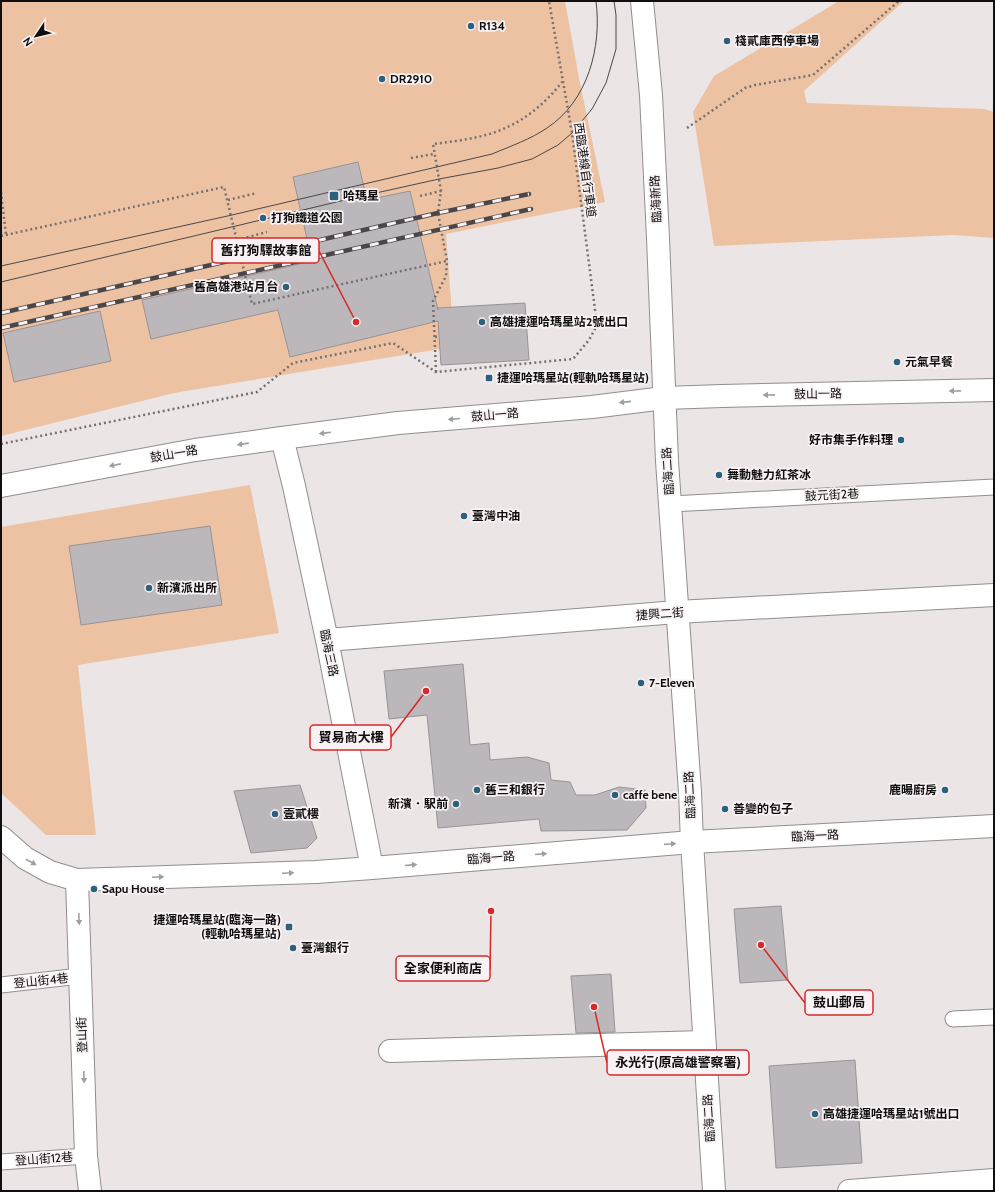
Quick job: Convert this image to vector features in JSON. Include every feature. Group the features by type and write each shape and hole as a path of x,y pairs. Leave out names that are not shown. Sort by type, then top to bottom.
{"street":[{"name":"臨海新路","path":"642,1 652,117 664,398"},
{"name":"鼓山一路","path":"1,486 195,450 398,423 592,407 664,398 994,390"},
{"name":"臨海二路","path":"664,398 714,1191"},
{"name":"臨海三路","path":"282,438 294,486 327,640 372,868"},
{"name":"捷興二街","path":"327,640 677,612 994,595"},
{"name":"臨海一路","path":"1,837 24,858 50,872 77,880 316,872 692,842 994,826"},
{"name":"登山街","path":"77,880 86,1156 90,1191"},
{"path":"390,1051 704,1042"},
{"path":"849,1191 994,1180"}],"lane":[{"name":"鼓元街2巷","path":"671,504 994,487"},
{"name":"登山街4巷","path":"1,985 80,976"},
{"path":"952,1019 994,1017"},
{"name":"登山街12巷","path":"1,1162 86,1156"}],"path":[{"name":"西臨港線自行車道","path":"436,372 573,359 589,340 597,325 572,133 549,1"},
{"path":"687,128 745,88 812,75 899,1"},
{"path":"436,372 434,301 446,276 447,261 438,213 441,191 433,144 482,136 503,129 521,120 539,108 552,96 563,82"},
{"path":"411,158 434,154"},
{"path":"1,236 224,187 252,304 447,261"},
{"path":"420,196 441,191"},
{"path":"1,192 6,235"},
{"path":"228,200 257,193"},
{"path":"237,240 267,232"},
{"path":"434,337 439,336"},
{"path":"1,444 257,392 293,363 392,343 436,372"}],"shaded area":[{"name":"打狗鐵道公園","path":"1,1 565,1 579,78 605,202 446,234 451,300 452,347 174,393 1,436"},
{"path":"839,1 904,1 804,91 807,103 985,109 994,112 994,238 953,235 714,246 693,112 714,76"},
{"path":"250,485 279,633 78,665 96,835 46,835 1,793 1,527"}],"building":[{"path":"358,162 367,200 410,191 438,308 525,303 529,360 441,365 438,321 290,357 278,310 151,339 142,300 312,261 293,177"},
{"path":"100,311 111,361 14,382 3,333"},
{"path":"210,526 222,605 81,625 69,546"},
{"path":"463,664 470,745 489,743 490,760 527,757 549,763 551,780 570,782 576,795 595,795 619,787 645,790 646,808 627,830 541,831 539,819 438,828 427,715 389,719 384,671"},
{"name":"壹貳樓","path":"300,785 317,838 307,848 251,853 234,791"},
{"path":"781,906 788,980 740,983 734,909"},
{"path":"611,974 615,1032 576,1033 571,976"},
{"name":"高雄捷運哈瑪星站1號出口","path":"855,1060 862,1163 776,1168 769,1066"}],"tram line":[{"path":"1,266 232,215 492,154 521,142 541,132 561,117 573,103 582,88 589,72 597,36 596,1"},
{"path":"1,282 349,199 439,179 498,168 532,159 558,145 572,133 592,109 606,83 616,49 616,15 614,1"}],"railway":[{"path":"1,313 438,213 529,194"},
{"path":"1,328 531,209"}],"place":[{"name":"R134","path":"471,26"},
{"name":"棧貳庫西停車場","path":"727,41"},
{"name":"DR2910","path":"382,79"},
{"name":"哈瑪星","path":"334,196"},
{"name":"打狗鐵道公園","path":"263,218"},
{"name":"舊高雄港站月台","path":"286,287"},
{"name":"舊打狗驛故事館","path":"356,322"},
{"name":"高雄捷運哈瑪星站2號出口","path":"482,322"},
{"name":"元氣早餐","path":"897,362"},
{"name":"捷運哈瑪星站(輕軌哈瑪星站)","path":"489,378"},
{"name":"好市集手作料理","path":"901,440"},
{"name":"舞動魅力紅茶冰","path":"719,475"},
{"name":"臺灣中油","path":"464,516"},
{"name":"新濱派出所","path":"149,588"},
{"name":"7-Eleven","path":"641,683"},
{"name":"貿易商大樓","path":"426,691"},
{"name":"舊三和銀行","path":"477,790"},
{"name":"鹿暘廚房","path":"945,790"},
{"name":"caffe bene","path":"615,795"},
{"name":"新濱．駅前","path":"456,804"},
{"name":"善變的包子","path":"725,809"},
{"name":"壹貳樓","path":"275,814"},
{"name":"Sapu House","path":"94,889"},
{"name":"全家便利商店","path":"491,911"},
{"name":"捷運哈瑪星站(臨海一路) (輕軌哈瑪星站)","path":"289,927"},
{"name":"鼓山郵局","path":"761,945"},
{"name":"臺灣銀行","path":"293,948"},
{"name":"永光行(原高雄警察署)","path":"594,1007"},
{"name":"高雄捷運哈瑪星站1號出口","path":"815,1114"}]}
